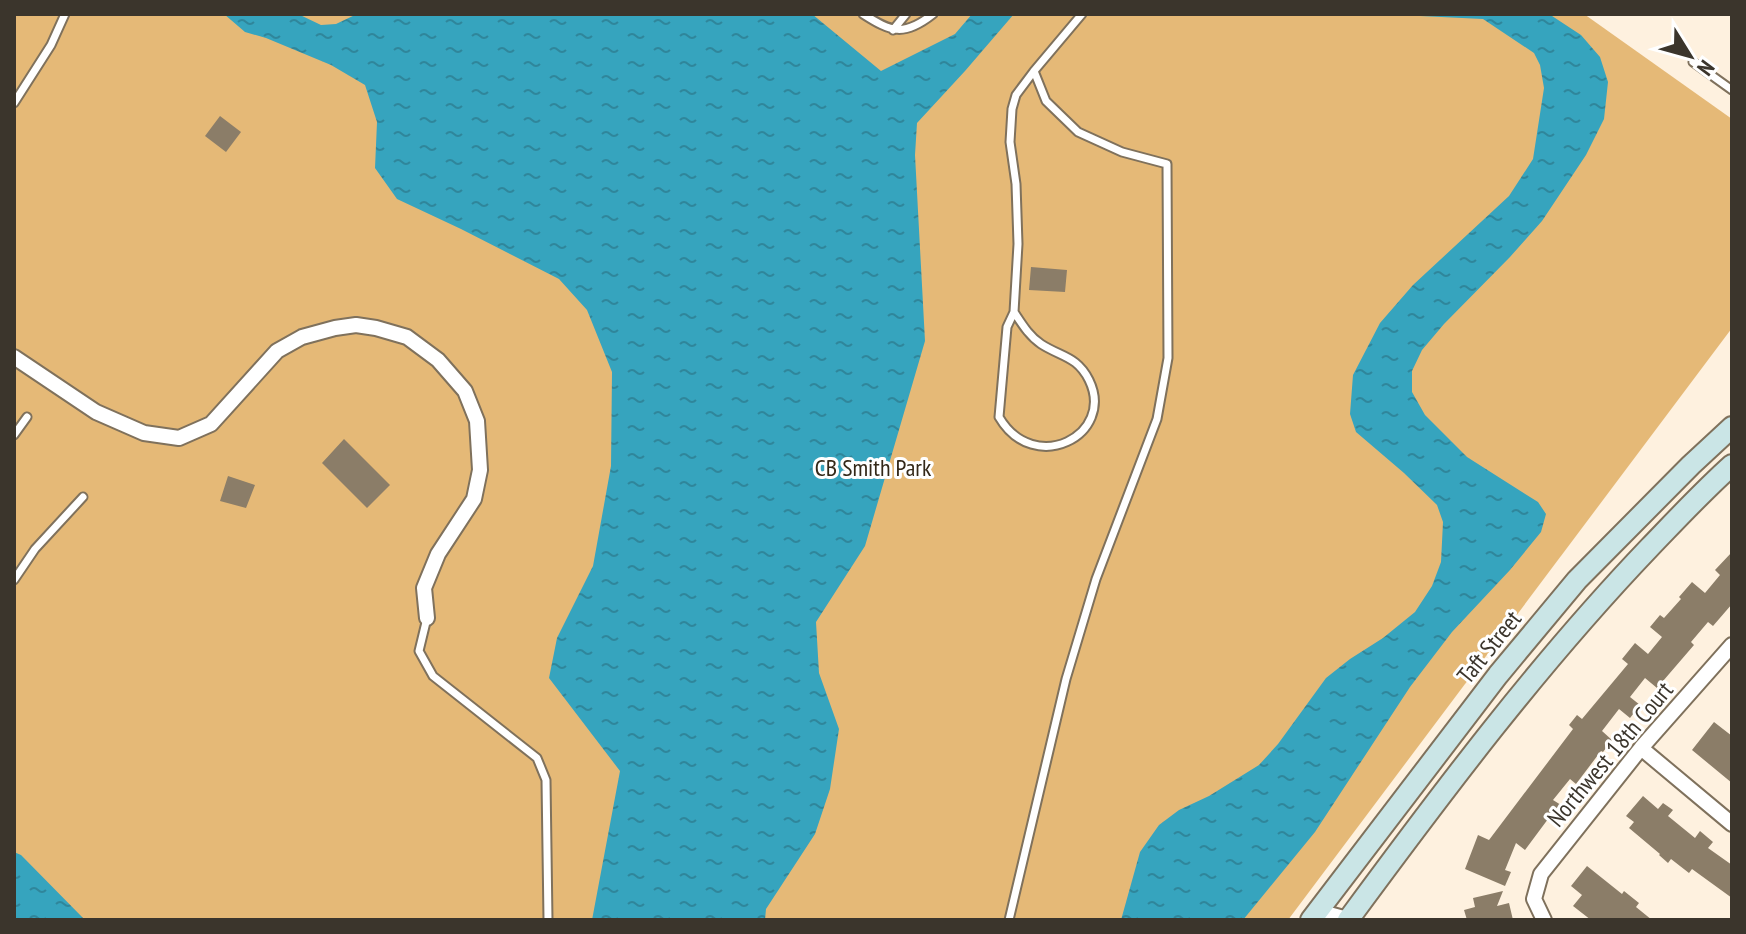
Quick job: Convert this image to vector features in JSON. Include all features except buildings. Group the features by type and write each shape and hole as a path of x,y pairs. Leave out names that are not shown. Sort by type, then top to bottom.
{"street":[{"path":"14,357 96,412 144,433 179,438 211,424 277,351 302,337 356,325 407,337 438,360 465,391 477,421 480,470 474,499 438,554 424,588 427,618"},
{"name":"Taft Street","path":"1317,917 1498,675 1577,580 1732,427"},
{"path":"1317,917 1349,920 1519,694 1597,602 1732,465"},
{"name":"Northwest 18th Court","path":"1544,920 1534,899 1541,874 1641,748 1732,645"},
{"path":"1641,748 1732,824"}],"lane":[{"path":"14,103 51,45 65,14"},
{"path":"863,14 893,30 919,25 933,14"},
{"path":"893,30 906,14"},
{"path":"1014,312 1027,332 1042,345 1069,357 1081,367 1090,383 1094,398 1092,413 1086,425 1066,443 1050,447 1035,446 1016,438 999,417 1007,327 1014,312 1018,244 1016,184 1010,142 1012,109 1016,95 1082,14"},
{"path":"1693,62 1732,90"},
{"path":"1009,920 1066,679 1096,579 1157,419 1168,358 1167,164 1122,152 1078,132 1046,101 1034,71"},
{"path":"14,435 27,417"},
{"path":"14,580 35,549 83,497"},
{"path":"427,618 419,651 433,676 537,758 546,780 548,920"}],"green space":[{"name":"CB Smith Park","path":"14,14 1584,14 1732,119 1732,328 1288,920 14,920"}],"water":[{"path":"224,14 298,14 321,25 336,24 357,14 812,14 881,71 955,34 972,14 1014,14 917,123 915,155 925,341 865,546 816,622 819,673 839,729 830,789 815,834 766,909 765,920 592,920 620,771 549,678 557,638 593,566 611,466 612,372 587,310 559,279 397,199 375,168 377,122 365,85 331,65 245,32"},
{"path":"1409,14 1549,14 1581,35 1600,57 1608,82 1604,119 1586,155 1542,221 1444,324 1422,350 1412,371 1412,392 1425,415 1467,457 1538,502 1546,514 1541,532 1452,632 1410,687 1315,832 1243,920 1121,920 1140,852 1159,825 1179,810 1209,796 1259,765 1326,678 1415,612 1432,586 1441,562 1443,522 1437,505 1356,432 1350,414 1353,375 1380,323 1413,285 1509,196 1533,159 1544,88 1540,65 1534,53 1483,19"},
{"path":"14,852 21,855 85,920 14,920"}]}
